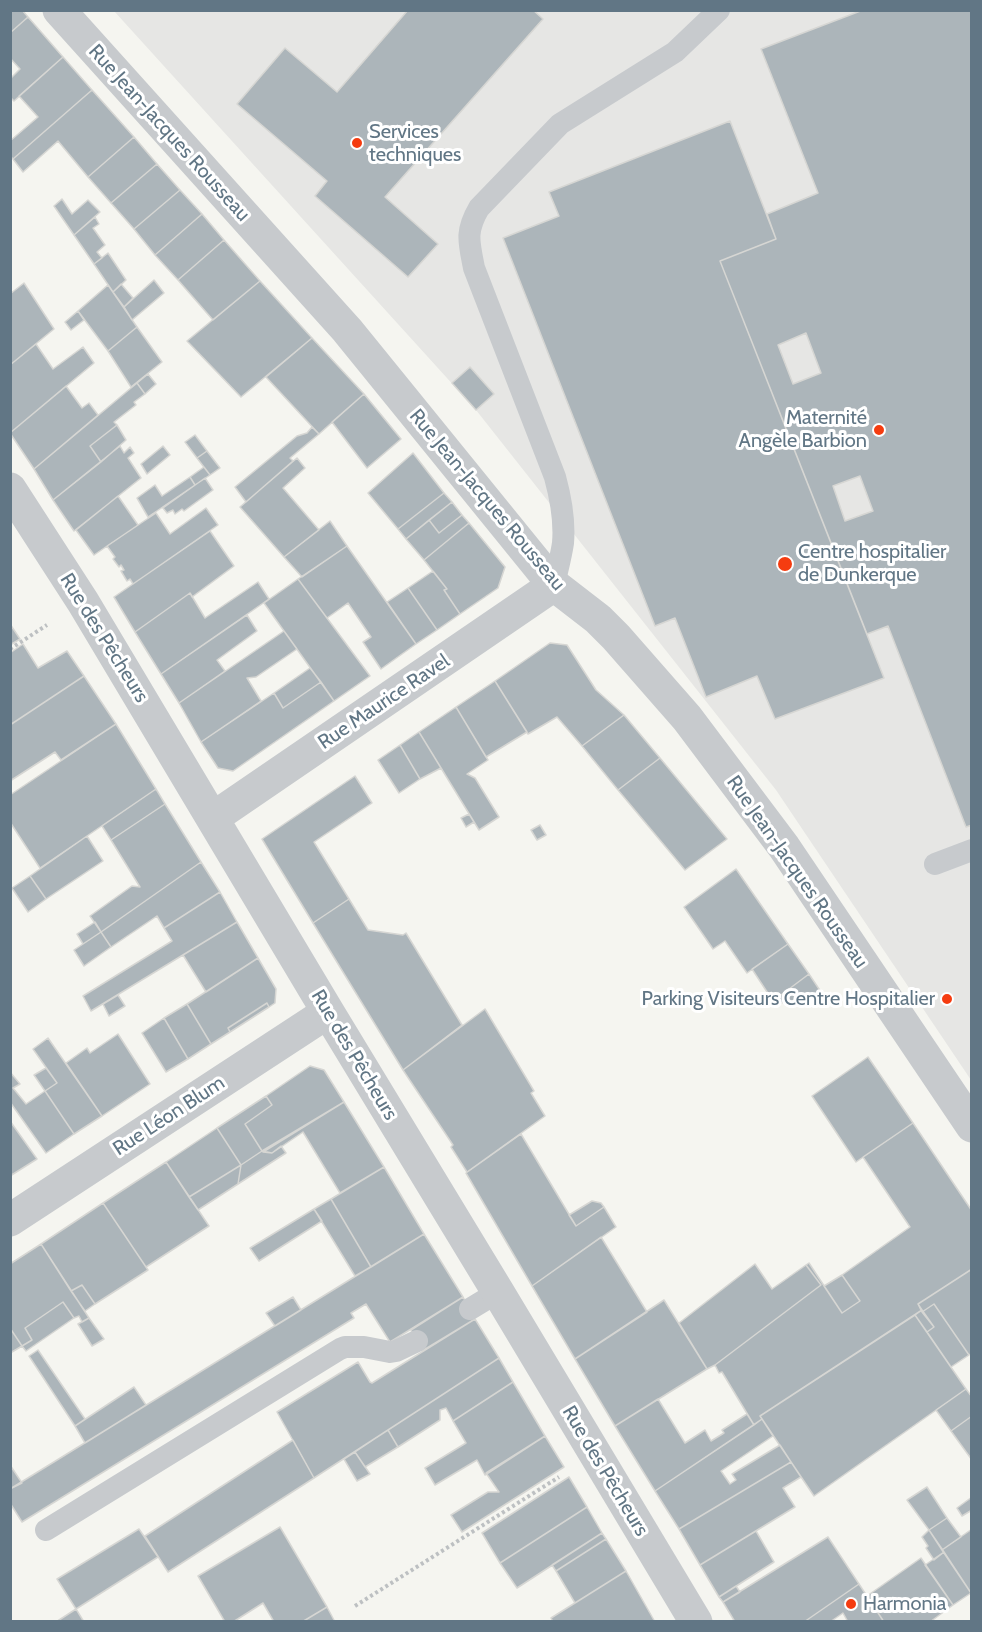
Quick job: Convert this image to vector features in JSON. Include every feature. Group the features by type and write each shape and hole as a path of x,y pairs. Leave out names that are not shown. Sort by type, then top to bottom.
{"street":[{"name":"Rue Jean-Jacques Rousseau","path":"59,10 347,330 554,585 598,619 687,718 784,847 972,1126"},
{"name":"Rue des Pêcheurs","path":"10,489 83,602 696,1622"},
{"name":"Rue Maurice Ravel","path":"213,818 554,585"},
{"name":"Rue Léon Blum","path":"10,1220 328,1012"}],"lane":[{"path":"554,585 562,543 561,497 474,268 468,236 471,221 478,208 560,124 675,52 718,10"},
{"path":"935,864 972,850"},
{"path":"470,1309 498,1292"},
{"path":"46,1530 340,1348 364,1347 390,1352 417,1341"}],"path":[{"path":"355,1606 595,1455"}],"shaded area":[{"name":"Centre hospitalier de Dunkerque","path":"114,11 971,11 971,1080 776,790 476,410"}],"building":[{"path":"10,10 22,10 28,17 10,33"},
{"name":"Services techniques","path":"408,10 533,10 543,19 385,197 438,244 408,277 315,196 327,181 237,104 285,48 337,92"},
{"name":"Maternité Angèle Barbion","path":"863,10 972,10 972,825 966,827 888,626 867,634 720,261 776,239 767,214 818,193 761,49","holes":["806,333 821,373 793,384 778,345","860,476 873,511 845,521 833,486"]},
{"path":"28,17 63,57 14,101 10,97 10,79 20,69 10,58 10,33"},
{"path":"63,57 92,90 13,159 10,156 10,141 38,117 19,96"},
{"path":"92,90 134,137 88,177 58,141 23,172 13,159"},
{"path":"730,121 776,239 720,261 884,678 775,719 757,676 706,697 675,618 655,626 503,238 559,216 549,192"},
{"path":"134,137 157,164 111,203 88,177"},
{"path":"157,164 180,190 134,229 111,203"},
{"path":"180,190 202,214 155,255 134,229"},
{"path":"62,199 72,214 88,200 100,212 74,235 54,206"},
{"path":"202,214 224,240 178,280 155,255"},
{"path":"95,217 99,224 93,228 105,245 97,252 102,258 94,264 74,235"},
{"path":"224,240 260,281 213,320 178,280"},
{"path":"108,253 126,280 113,292 94,264"},
{"path":"154,280 164,293 132,320 124,307"},
{"path":"260,281 312,338 241,397 187,341"},
{"path":"24,283 54,329 10,365 10,294"},
{"path":"121,284 133,298 124,307 113,292"},
{"path":"108,285 137,327 108,351 78,311"},
{"path":"78,311 84,320 71,330 65,322"},
{"path":"137,327 162,362 131,387 108,351"},
{"path":"312,338 364,394 319,434 266,377"},
{"path":"36,344 53,369 83,347 94,363 10,433 10,365"},
{"path":"470,367 494,394 476,410 452,383"},
{"path":"148,374 156,384 145,394 137,383"},
{"path":"137,383 145,394 134,402 136,405 114,422 117,425 90,446 101,462 53,500 34,469"},
{"path":"66,386 82,408 89,403 98,415 34,469 10,433"},
{"path":"364,394 401,439 367,468 332,422"},
{"path":"117,425 126,440 101,462 90,446"},
{"path":"312,427 319,434 290,458 293,461 246,502 235,487 297,436 307,433"},
{"path":"195,435 207,451 197,458 185,442"},
{"path":"120,446 124,453 130,447 134,453 128,458 141,478 74,531 53,500"},
{"path":"163,446 170,455 147,474 141,464"},
{"path":"207,451 220,468 210,475 197,458"},
{"path":"413,453 444,493 398,529 368,493"},
{"path":"297,458 305,468 283,488 319,530 284,557 240,507"},
{"path":"204,467 210,475 195,485 190,477"},
{"path":"190,477 195,485 148,517 137,498 155,485 162,496"},
{"path":"205,478 213,490 184,511 182,509 175,514 173,510 167,513 163,508"},
{"path":"444,493 452,502 406,539 398,529"},
{"path":"118,496 138,525 94,555 76,530"},
{"path":"452,502 462,515 439,533 429,520"},
{"path":"206,508 218,525 133,584 130,579 127,581 121,571 124,570 113,559 115,557 107,546 156,513 170,534"},
{"path":"462,515 469,523 424,560 406,539 429,520 439,533"},
{"path":"330,521 347,546 302,577 284,557"},
{"path":"469,523 505,567 498,588 460,614 444,590 447,589 424,560"},
{"path":"210,531 234,566 192,597 190,593 135,632 114,597"},
{"path":"347,546 416,644 381,669 363,642 371,637 348,603 327,618 298,579"},
{"path":"433,571 447,589 444,590 460,614 437,630 408,588"},
{"path":"298,579 370,676 334,701 264,603"},
{"path":"258,582 269,599 161,674 135,632 190,593 205,618"},
{"path":"408,588 437,630 416,644 387,602"},
{"path":"247,615 257,631 217,660 225,671 179,703 161,674"},
{"path":"10,624 20,639 10,645"},
{"path":"284,631 297,649 256,677 247,678 261,701 201,742 179,703"},
{"path":"550,643 567,645 596,690 624,715 582,746 557,717 528,734 495,681"},
{"path":"23,644 38,668 67,651 84,676 10,725 10,653"},
{"path":"310,668 321,682 283,708 274,693"},
{"path":"84,676 116,724 61,760 55,752 10,781 10,725"},
{"path":"495,681 527,732 486,757 456,707"},
{"path":"321,682 334,701 233,771 218,768 201,742 274,693 283,708"},
{"path":"456,707 488,760 467,774 475,778 499,817 479,830 419,732"},
{"path":"624,715 660,758 618,790 582,746"},
{"path":"116,724 156,789 40,868 10,822 10,795"},
{"path":"419,732 441,768 420,779 400,745"},
{"path":"400,745 420,779 399,793 378,760"},
{"path":"660,758 727,839 685,870 618,790"},
{"path":"355,776 372,803 314,842 349,899 313,923 262,839"},
{"path":"156,789 165,804 111,840 102,826"},
{"path":"165,804 201,862 101,932 90,916 132,886 140,887 111,840"},
{"path":"469,814 474,822 466,827 461,818"},
{"path":"540,825 546,835 537,840 531,830"},
{"path":"87,836 103,861 46,899 30,876"},
{"path":"201,862 220,892 164,928 157,916 111,947 101,932"},
{"path":"736,869 788,944 747,973 725,941 713,949 684,907"},
{"path":"30,876 46,899 28,912 12,888"},
{"path":"220,892 237,922 91,1011 83,996 172,941 164,928"},
{"path":"349,899 368,930 403,935 406,933 462,1025 403,1070 313,923"},
{"path":"95,922 101,932 83,944 77,934"},
{"path":"237,922 258,958 206,992 183,955"},
{"path":"101,932 111,947 84,966 74,950"},
{"path":"788,944 809,974 773,1001 752,969"},
{"path":"258,958 276,989 275,1003 269,1007 267,1003 228,1028 230,1032 211,1044 187,1004"},
{"path":"809,974 823,995 775,1004 773,1001"},
{"path":"118,995 125,1006 109,1016 103,1004"},
{"path":"267,1003 269,1007 230,1032 228,1028"},
{"path":"187,1004 211,1044 188,1059 164,1018"},
{"path":"485,1009 534,1091 531,1093 545,1116 467,1172 451,1147 453,1145 403,1070"},
{"path":"164,1018 188,1059 166,1072 142,1033"},
{"path":"118,1034 150,1084 102,1116 66,1063 87,1048 90,1053"},
{"path":"48,1038 102,1116 74,1134 45,1091 57,1083 33,1049"},
{"path":"868,1057 913,1123 856,1162 812,1096"},
{"path":"310,1066 324,1070 344,1102 262,1151 245,1124 272,1105 266,1096"},
{"path":"46,1068 57,1083 45,1091 34,1075"},
{"path":"10,1072 20,1084 13,1088 26,1104 45,1091 74,1134 46,1153 10,1102"},
{"path":"266,1096 272,1105 245,1124 262,1151 241,1165 217,1128"},
{"path":"344,1102 384,1167 340,1193 303,1132 272,1153 263,1152"},
{"path":"10,1121 37,1159 10,1176"},
{"path":"913,1123 972,1211 972,1269 918,1304 922,1310 760,1416 762,1419 754,1425 722,1372 719,1373 715,1365 821,1285 806,1265 809,1263 842,1313 860,1301 842,1275 910,1227 863,1157"},
{"path":"217,1128 241,1165 189,1197 166,1162"},
{"path":"521,1134 576,1226 604,1207 616,1227 532,1286 466,1173"},
{"path":"281,1146 286,1153 238,1184 241,1165 262,1151 272,1153"},
{"path":"166,1162 209,1226 146,1267 103,1203"},
{"path":"241,1165 238,1184 198,1210 189,1197"},
{"path":"384,1167 424,1234 371,1267 331,1199"},
{"path":"331,1199 371,1267 355,1276 314,1209"},
{"path":"592,1201 601,1203 604,1207 576,1226 569,1215"},
{"path":"103,1203 148,1270 95,1304 82,1285 71,1291 41,1244"},
{"path":"314,1209 322,1221 259,1261 250,1248"},
{"path":"424,1234 463,1297 390,1342 366,1304 351,1313 354,1318 22,1522 10,1503 10,1489"},
{"path":"601,1237 647,1312 575,1359 532,1286"},
{"path":"41,1244 89,1318 82,1322 79,1316 74,1318 63,1302 25,1328 32,1340 22,1346 10,1328 10,1264"},
{"path":"755,1264 772,1289 806,1265 821,1285 707,1369 679,1323"},
{"path":"972,1269 972,1353 969,1355 934,1304 922,1312 918,1304"},
{"path":"842,1275 860,1301 842,1313 824,1286"},
{"path":"82,1285 95,1304 85,1311 71,1291"},
{"path":"293,1297 301,1310 275,1326 266,1313"},
{"path":"463,1297 475,1319 422,1351 411,1330"},
{"path":"664,1300 707,1369 615,1426 575,1359"},
{"path":"63,1302 74,1318 26,1351 22,1346 32,1340 25,1328"},
{"path":"934,1304 969,1355 951,1367 927,1332 934,1327 922,1312"},
{"path":"922,1310 934,1327 927,1332 915,1315"},
{"path":"915,1315 966,1389 814,1496 760,1416"},
{"path":"89,1318 104,1339 92,1346 78,1324"},
{"path":"475,1319 499,1358 314,1478 277,1412 358,1362 372,1383"},
{"path":"10,1328 22,1346 12,1352 10,1349"},
{"path":"38,1350 85,1419 75,1426 29,1356"},
{"path":"499,1358 513,1382 453,1421 446,1408 440,1410 440,1420 398,1447 388,1430"},
{"path":"513,1382 545,1436 485,1475 477,1460 435,1485 425,1468 466,1443 453,1421"},
{"path":"134,1387 146,1405 85,1443 75,1426"},
{"path":"966,1389 972,1397 972,1416 951,1431 936,1410"},
{"path":"658,1399 685,1443 705,1430 711,1441 724,1433 722,1430 747,1414 754,1425 655,1491 615,1426"},
{"path":"972,1416 972,1460 951,1431"},
{"path":"762,1419 773,1436 721,1471 730,1484 736,1480 732,1474 780,1445 791,1462 679,1529 655,1491"},
{"path":"388,1430 398,1447 365,1467 355,1452"},
{"path":"545,1436 564,1467 462,1532 451,1515 488,1492 499,1492 486,1473"},
{"path":"293,1440 314,1478 168,1572 145,1536"},
{"path":"355,1452 370,1474 357,1481 344,1459"},
{"path":"791,1462 801,1477 783,1488 795,1507 700,1565 679,1529"},
{"path":"10,1465 22,1483 10,1489"},
{"path":"569,1477 587,1507 500,1563 482,1533"},
{"path":"927,1487 947,1518 929,1530 907,1500"},
{"path":"972,1497 972,1510 962,1516 957,1508"},
{"path":"587,1507 602,1533 517,1588 500,1563"},
{"path":"947,1518 961,1537 942,1550 929,1530"},
{"path":"280,1527 327,1607 302,1622 274,1622 263,1603 233,1622 225,1622 198,1576"},
{"path":"139,1529 158,1557 76,1609 57,1579"},
{"path":"972,1529 972,1592 971,1593 942,1550"},
{"path":"929,1530 944,1552 934,1560 922,1537"},
{"path":"756,1531 774,1562 719,1597 700,1565"},
{"path":"602,1533 606,1539 556,1571 552,1565"},
{"path":"828,1537 859,1584 804,1622 735,1622 723,1602"},
{"path":"606,1539 626,1571 575,1603 556,1571"},
{"path":"944,1552 971,1593 953,1605 925,1565"},
{"path":"921,1558 953,1605 930,1622 884,1622 867,1596"},
{"path":"626,1571 655,1622 553,1622 551,1618"},
{"name":"Harmonia","path":"859,1584 884,1622 848,1622 843,1613 830,1622 804,1622"},
{"path":"736,1586 740,1592 723,1602 719,1597"},
{"path":"327,1607 335,1622 302,1622"},
{"path":"76,1609 84,1622 56,1622"}],"place":[{"name":"Services techniques","path":"357,143"},
{"name":"Maternité Angèle Barbion","path":"879,430"},
{"name":"Centre hospitalier de Dunkerque","path":"785,564"},
{"name":"Parking Visiteurs Centre Hospitalier","path":"947,999"},
{"name":"Harmonia","path":"851,1604"}]}
